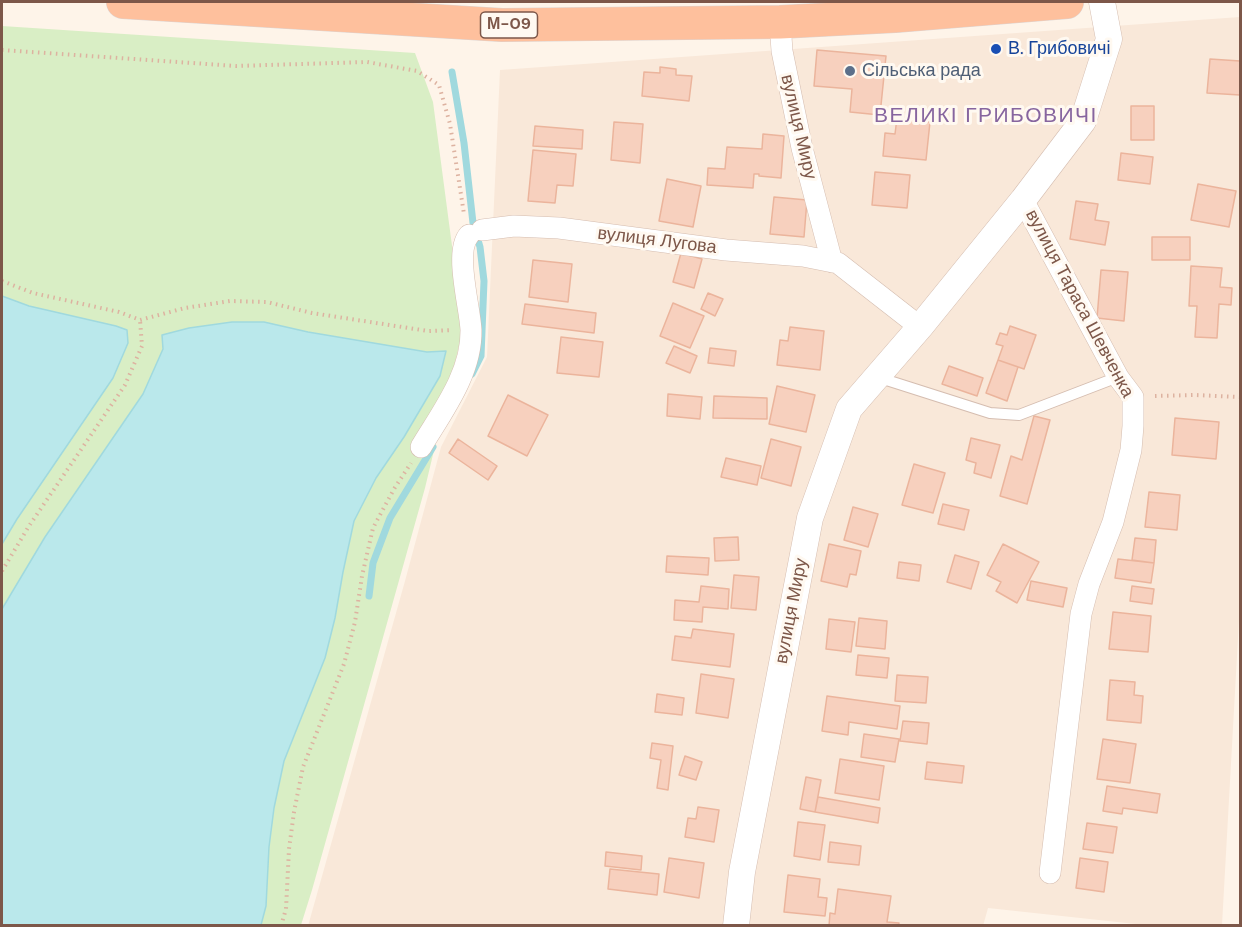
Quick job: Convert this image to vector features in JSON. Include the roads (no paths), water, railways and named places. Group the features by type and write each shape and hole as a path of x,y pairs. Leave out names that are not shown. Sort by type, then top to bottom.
{"highway":[{"name":"М-09","path":"123,2 502,25 780,22 895,16 1067,2"}],"street":[{"name":"вулиця Тараса Шевченка","path":"1050,873 1082,614 1089,584 1113,522 1131,450 1133,397 1118,377 1023,200 1083,121 1109,39 1102,2"},
{"name":"вулиця Миру","path":"780,22 782,51 802,148 832,262"},
{"name":"вулиця Миру","path":"736,926 742,872 810,518 849,410 1023,200"},
{"name":"вулиця Лугова","path":"421,447 459,383 467,361 471,330 462,261 464,246 473,234 514,226 559,228 726,250 803,256 832,262"},
{"path":"832,262 838,263 920,327"}],"lane":[{"path":"877,377 990,413 1019,415 1118,377"}],"water":[{"path":"2,296 29,306 127,330 128,343 113,378 2,544"},
{"path":"232,322 264,322 308,332 427,352 446,351 440,376 404,437 376,478 354,521 325,658 284,761 274,808 269,847 266,906 261,925 2,925 2,609 45,537 143,394 163,349 162,335 189,328"}],"waterway":[{"path":"452,72 464,143 473,223 480,247 484,281 481,356 472,374"},
{"path":"369,596 373,563 390,518 433,447"}],"place":[{"name":"В. Грибовичі","path":"996,49"},
{"name":"Сільська рада","path":"850,71"}],"district":[{"name":"ВЕЛИКІ ГРИБОВИЧІ","path":"986,116"}]}
